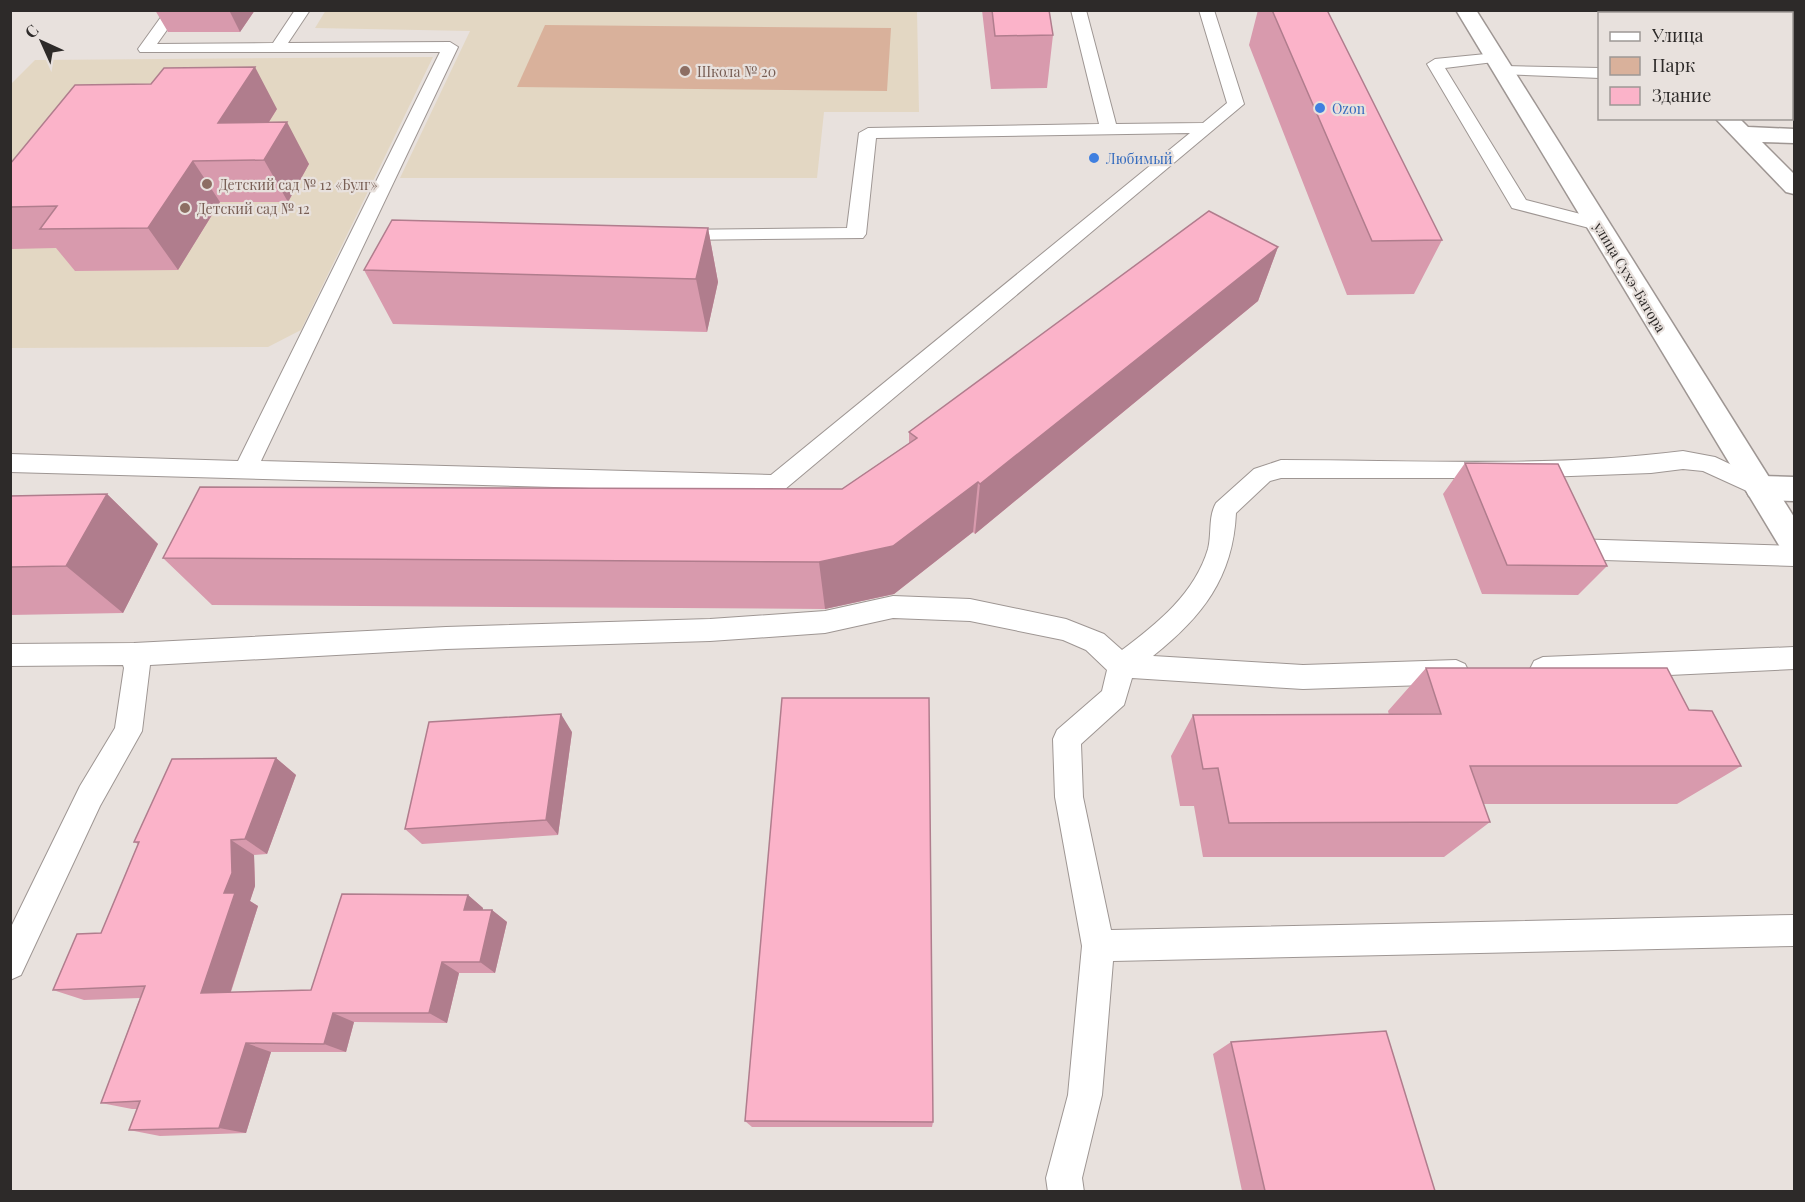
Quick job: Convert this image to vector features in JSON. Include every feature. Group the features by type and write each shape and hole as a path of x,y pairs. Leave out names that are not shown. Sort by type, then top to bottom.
{"main road":[{"name":"улица Сухэ-Батора","path":"1466,10 1794,543"},
{"path":"1734,126 1794,136"},
{"path":"1734,126 1794,187"},
{"path":"1760,488 1794,489"}],"lane":[{"path":"174,10 146,49 450,47 245,470"},
{"path":"278,47 303,10"},
{"path":"1078,10 1109,129"},
{"path":"10,463 776,484 1236,104 1206,10"},
{"path":"1598,73 1500,65 1435,64 1519,204 1598,224"},
{"path":"655,234 856,234 868,133 1208,128"},
{"path":"1066,1191 1065,1178 1085,1095 1098,946 1069,797 1067,739 1114,697 1121,666 1148,646 1193,604 1210,579 1221,547 1224,510 1262,475 1281,469 1519,469 1651,464 1683,460 1707,463 1760,488"},
{"path":"1572,549 1794,556"},
{"path":"10,655 134,654 446,638 710,630 825,622 893,607 970,610 1066,630 1095,642 1121,666 1303,677 1480,671"},
{"path":"10,964 90,796 128,730 137,668 134,654"},
{"path":"1515,670 1794,658"},
{"path":"1098,946 1794,930"}],"shaded area":[{"name":"Школа № 20","path":"326,10 917,11 919,112 824,112 817,178 400,178 470,31 315,28"},
{"name":"Детский сад № 12","path":"433,57 301,330 268,347 11,348 10,85 35,60"}],"green space":[{"path":"545,25 891,28 887,91 517,87"}],"building":[{"path":"992,10 1049,10 1053,35 995,36"},
{"path":"1272,10 1327,10 1442,240 1372,241"},
{"path":"255,67 218,123 287,122 264,160 193,161 148,228 40,229 57,206 10,207 10,164 75,85 151,84 164,68"},
{"path":"1209,211 1278,247 980,484 978,482 893,546 819,562 163,558 200,487 842,489 917,438 909,432"},
{"path":"392,220 708,228 696,279 364,270"},
{"path":"1465,463 1558,464 1607,566 1507,565"},
{"path":"107,494 66,566 10,567 10,496"},
{"path":"1426,668 1667,668 1689,710 1712,711 1741,766 1470,766 1490,822 1229,823 1218,768 1203,769 1193,715 1441,714"},
{"path":"782,698 929,698 933,1122 745,1121"},
{"path":"561,714 546,820 405,829 429,722"},
{"path":"276,758 245,839 231,840 232,873 224,893 235,893 201,993 311,990 342,894 468,895 464,910 492,910 480,962 442,962 429,1013 333,1013 324,1044 246,1043 219,1128 129,1130 140,1101 101,1103 145,986 53,990 77,934 101,933 139,842 134,842 172,759"},
{"path":"1386,1031 1435,1191 1265,1191 1231,1042"}],"place":[{"name":"Школа № 20","path":"685,71"},
{"name":"Ozon","path":"1320,108"},
{"name":"Любимый","path":"1094,158"},
{"name":"Детский сад № 12 «Булг»","path":"207,184"},
{"name":"Детский сад № 12","path":"185,208"}]}
